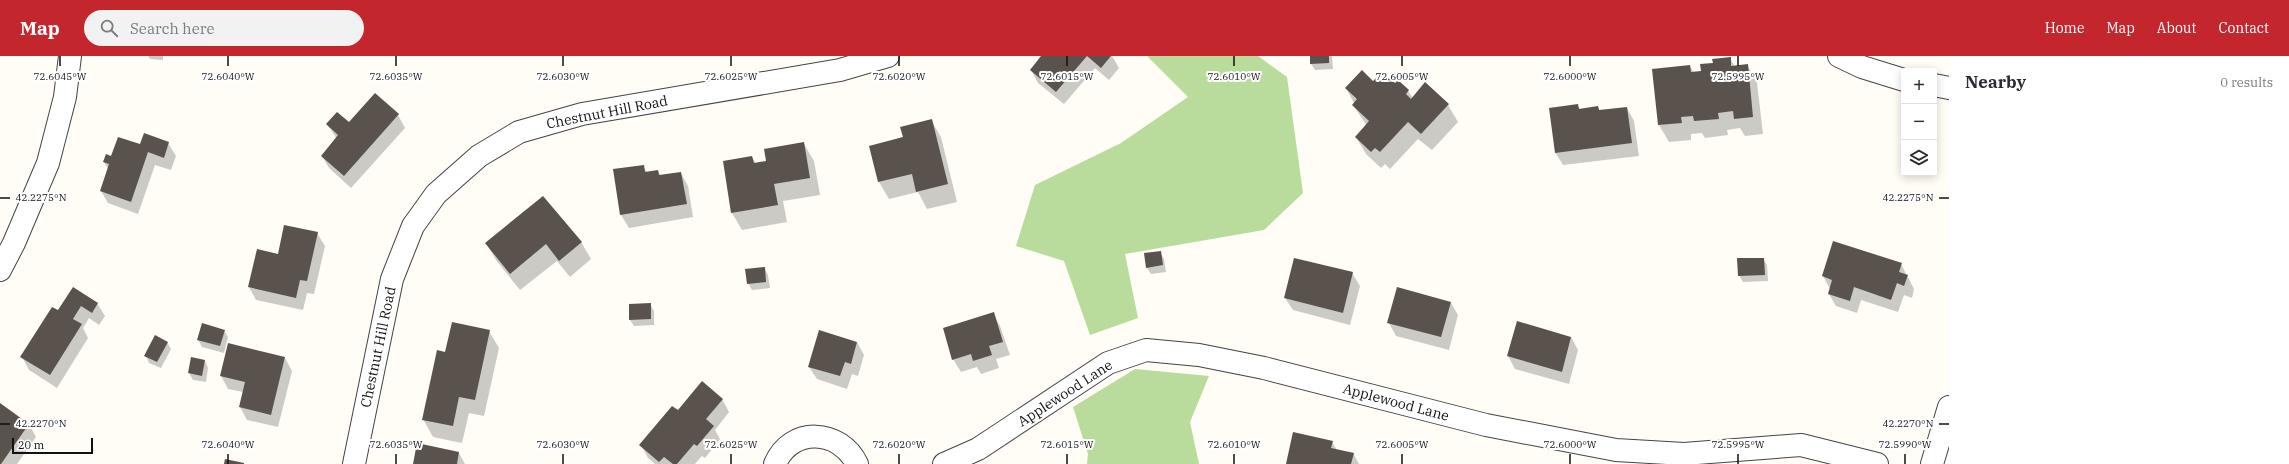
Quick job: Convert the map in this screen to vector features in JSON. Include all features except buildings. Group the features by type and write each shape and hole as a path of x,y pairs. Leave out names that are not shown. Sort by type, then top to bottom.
{"street":[{"path":"0,270 14,243 48,163 65,97 70,56"},
{"name":"Chestnut Hill Road","path":"354,464 392,279 413,226 436,194 479,156 519,132 582,114 840,70 888,56"},
{"path":"1839,56 1862,67 1901,79"},
{"path":"1937,86 1949,88"},
{"name":"Applewood Lane","path":"944,464 978,449 1108,363 1146,350 1199,356 1264,368 1486,425 1616,450 1684,454 1801,445 1877,464"},
{"path":"1932,464 1949,407"},
{"path":"775,464 788,446 800,439 814,436 829,438 842,444 852,454 857,464"}],"green space":[{"path":"1147,56 1258,56 1287,77 1303,193 1264,230 1125,254 1138,318 1090,335 1064,261 1016,246 1035,185 1121,143 1188,97"},
{"path":"1135,369 1209,376 1190,422 1199,464 1087,464 1088,454 1073,407"}]}
